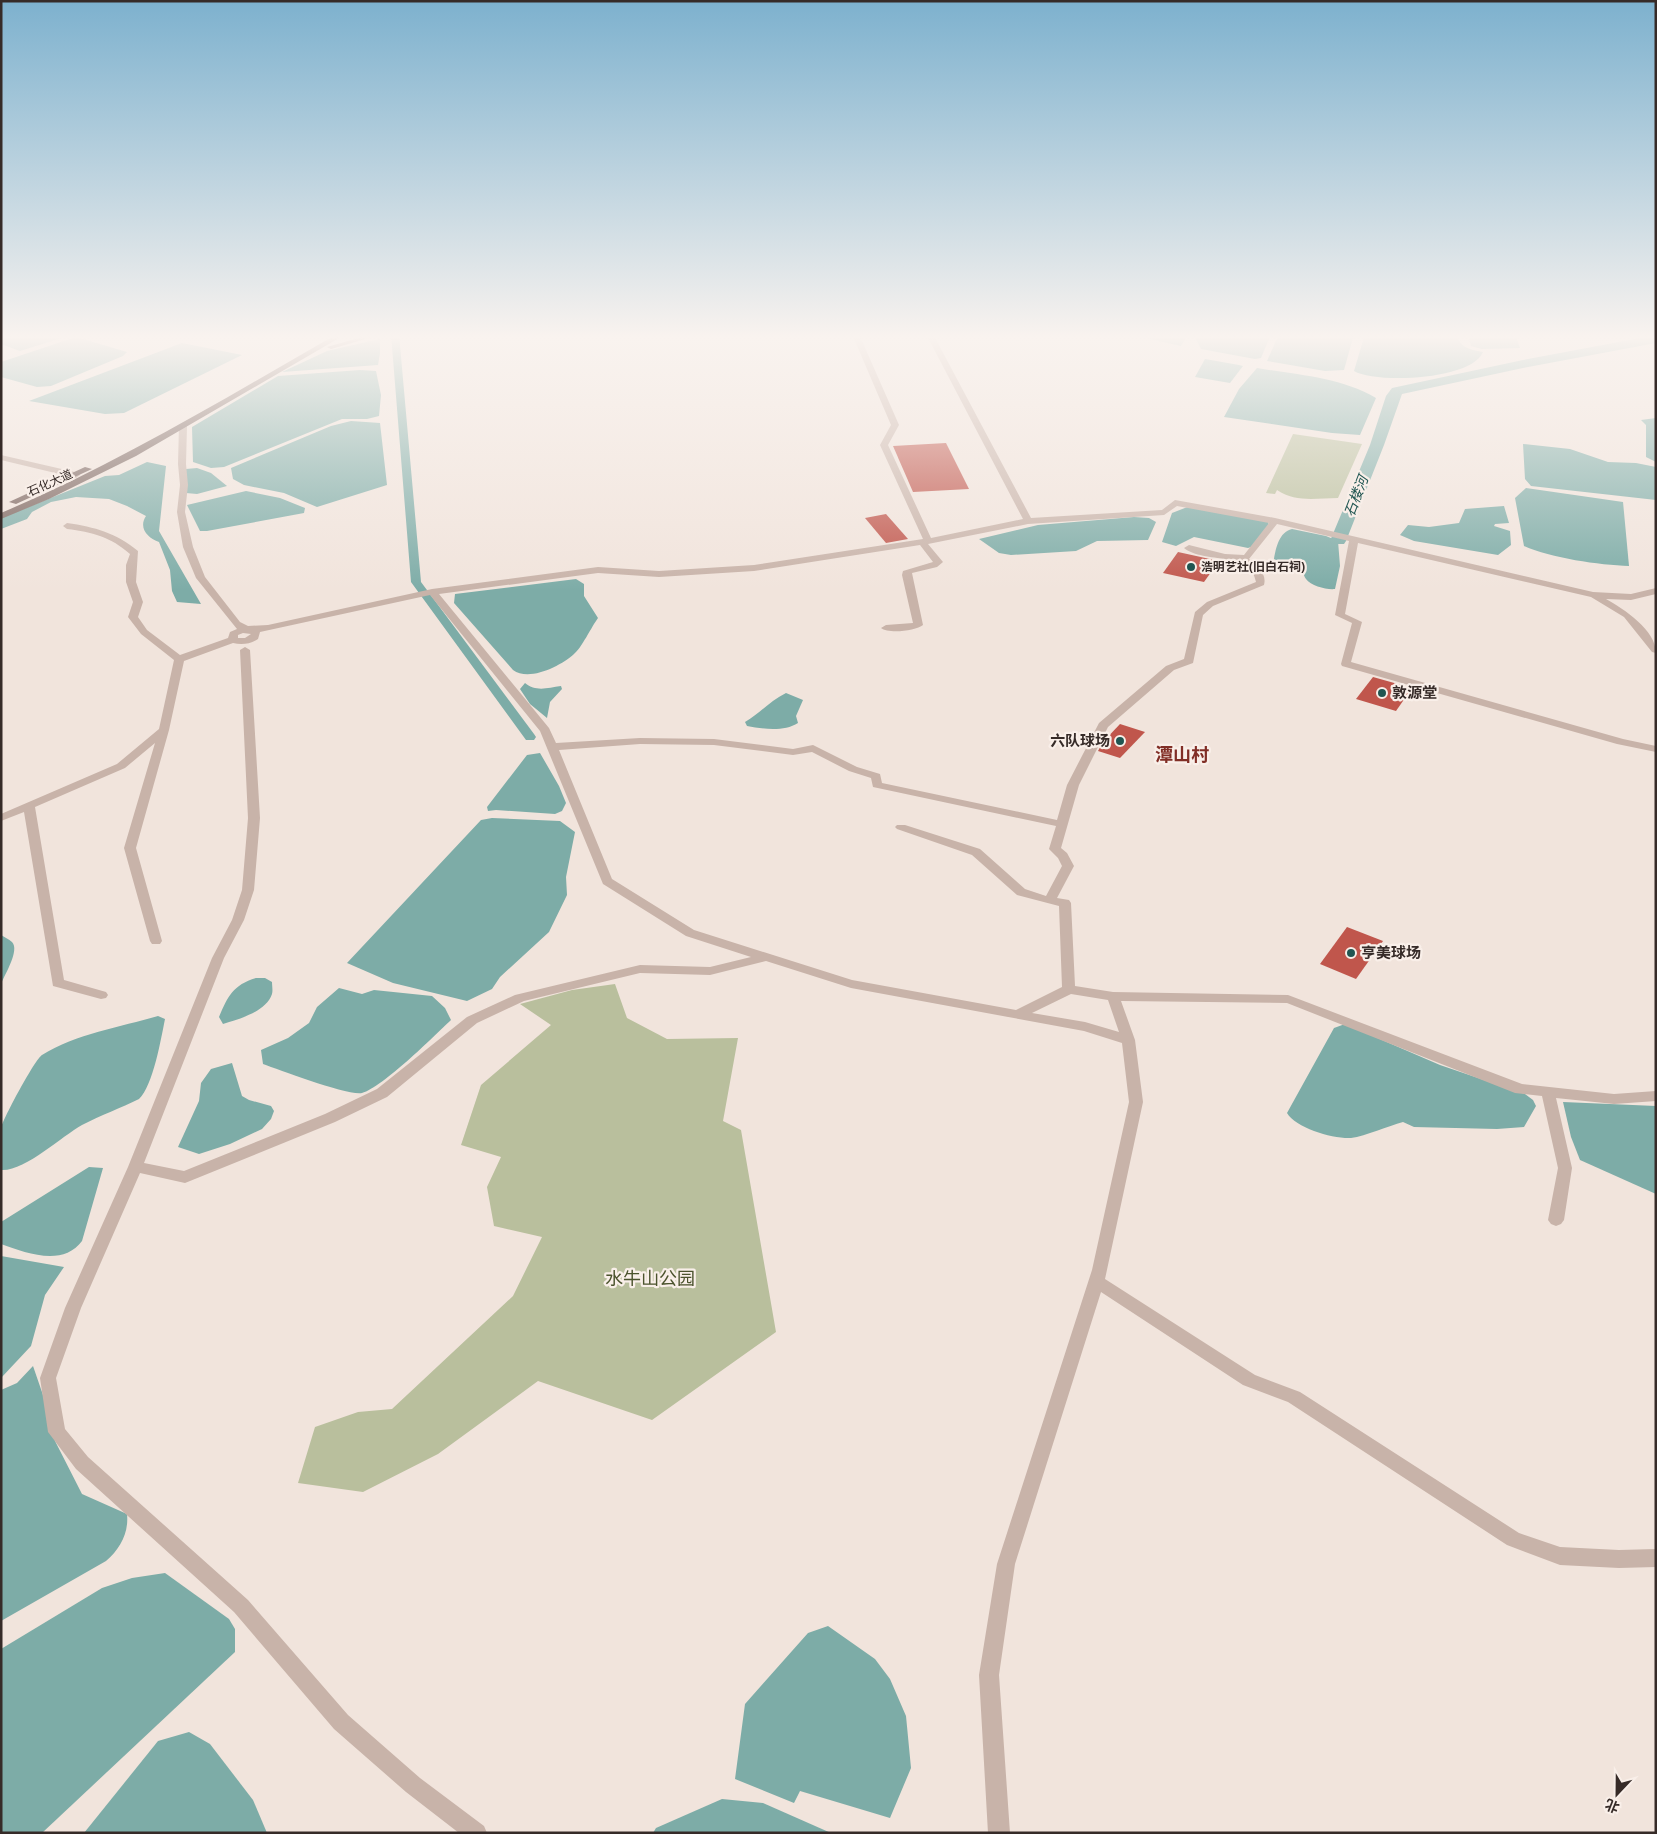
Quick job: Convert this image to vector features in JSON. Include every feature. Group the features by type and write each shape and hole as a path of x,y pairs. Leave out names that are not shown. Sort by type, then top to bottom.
{"main road":[{"name":"石化大道","path":"1,507 104,462 182,420"},
{"name":"石化大道","path":"1,516 67,489 117,464 193,420"}],"street":[{"path":"886,628 918,625 907,575 908,571 934,565 938,562 925,542 884,445 895,424 893,420"},
{"path":"974,420 1028,522"},
{"path":"183,426 182,464 184,485 180,512 188,547 201,578 237,624 253,635"},
{"path":"1,457 76,475"},
{"path":"178,659 234,638 246,641 253,635 268,628 432,592 598,570 659,574 754,568 925,542 1028,522 1164,512 1175,503 1275,521 1593,595 1631,596 1656,591"},
{"path":"1189,548 1208,554 1247,557 1275,521"},
{"path":"67,526 99,530 120,540 135,553 131,565 132,582 138,602 133,616 144,632 178,659"},
{"path":"1351,540 1340,615 1357,622 1346,664 1621,742 1656,749"},
{"path":"1049,901 1068,866 1063,856 1055,848 1073,785 1103,725 1170,668 1189,661 1198,614 1210,604 1261,583 1261,576 1257,570 1241,558"},
{"path":"432,592 545,730 608,881 690,933 852,984 1017,1016 1085,1027 1128,1040"},
{"path":"1593,595 1626,615 1656,650"},
{"path":"234,638 237,624"},
{"path":"245,650 253,635"},
{"path":"234,638 245,650 254,818 248,890 238,920 218,958 135,1167 73,1308 48,1378 57,1432 82,1463 241,1606 341,1722 413,1785 477,1833"},
{"path":"156,941 130,848 164,730 178,659"},
{"path":"1,818 121,766 164,730"},
{"path":"552,747 640,741 714,742 793,752 814,748 853,769 876,776 878,785 1062,824"},
{"path":"29,806 58,983 102,995"},
{"path":"901,827 976,852 1021,892 1049,901 1065,903 1069,989"},
{"path":"135,1167 185,1177 330,1118 382,1093 472,1020 520,998 640,969 710,972 767,957"},
{"path":"1017,1016 1069,989 1113,996 1288,999 1520,1089 1614,1100 1656,1096"},
{"path":"999,1833 989,1675 1006,1564 1096,1280 1136,1102 1128,1040 1113,996"},
{"path":"1548,1092 1564,1168 1556,1220"},
{"path":"1096,1280 1249,1380 1294,1397 1513,1539 1560,1556 1619,1559 1656,1558"}],"green space":[{"path":"1293,434 1362,444 1338,498 1299,498 1277,490 1275,494 1266,493"},
{"name":"水牛山公园","path":"615,984 627,1018 667,1039 738,1038 723,1121 741,1130 776,1332 652,1420 538,1381 438,1454 363,1492 298,1483 315,1427 358,1412 392,1409 513,1296 542,1237 494,1226 487,1187 501,1157 461,1145 481,1085 551,1025 520,1004 572,990"}],"water":[{"path":"205,420 341,420 224,467 211,468 193,462 192,427"},
{"path":"1241,420 1367,420 1360,435 1332,433"},
{"path":"1641,420 1656,420 1656,462 1646,457 1646,425"},
{"path":"351,421 380,423 387,485 317,507 284,493 244,485 233,479 231,468 331,426"},
{"path":"1523,444 1570,449 1608,462 1636,463 1656,467 1656,500 1531,486 1525,479"},
{"path":"147,462 166,466 159,531 201,604 177,602 172,591 170,570 159,542 145,532 143,525 146,516 109,499 76,497 51,502 32,512 27,519 1,529 1,518 105,476 119,475"},
{"path":"197,468 211,473 227,486 197,494 186,493 186,469"},
{"path":"1526,488 1623,502 1629,566 1575,560 1524,546 1515,498"},
{"path":"246,491 280,498 305,508 304,513 200,531 187,505"},
{"path":"1190,506 1268,522 1269,525 1251,547 1248,548 1194,537 1176,546 1162,542 1172,513"},
{"path":"1504,506 1509,523 1495,524 1494,526 1510,531 1511,545 1498,555 1414,541 1400,535 1408,525 1429,527 1459,523 1465,509"},
{"path":"1134,517 1149,518 1156,522 1148,540 1097,541 1076,551 1011,555 999,553 979,539 1038,525"},
{"path":"1292,529 1326,536 1338,541 1340,566 1335,589 1315,586 1306,579 1303,572 1274,559 1281,537"},
{"path":"576,579 584,584 584,596 598,618 574,654 553,668 536,673 527,674 513,670 454,603 455,594"},
{"path":"525,683 533,688 561,686 562,689 550,702 547,718 530,704 520,689"},
{"path":"786,693 803,700 796,716 798,723 780,729 747,726 745,722"},
{"path":"540,753 559,786 566,803 562,811 555,814 488,811 487,807 527,755"},
{"path":"492,818 560,821 575,832 566,877 567,895 549,932 500,977 492,989 467,1001 393,983 347,963 481,820"},
{"path":"1,935 12,942 14,951 1,984"},
{"path":"256,978 265,978 272,982 272,993 269,1000 264,1006 251,1014 223,1024 219,1017 232,992 242,984"},
{"path":"339,988 362,994 374,990 432,996 445,1008 451,1020 395,1072 362,1093 329,1087 263,1064 261,1050 288,1038 309,1023 317,1007"},
{"path":"158,1016 165,1019 159,1050 148,1084 139,1099 82,1125 31,1160 10,1169 1,1170 1,1128 7,1113 33,1067 42,1055 84,1036"},
{"path":"1345,1024 1440,1065 1525,1094 1533,1100 1536,1106 1524,1127 1497,1129 1414,1127 1403,1122 1351,1138 1335,1137 1306,1128 1287,1113 1334,1028"},
{"path":"232,1063 242,1096 271,1106 274,1111 271,1119 262,1129 230,1144 199,1154 178,1147 199,1101 201,1083 211,1069"},
{"path":"1563,1102 1656,1106 1656,1194 1580,1160 1571,1137"},
{"path":"89,1167 103,1168 82,1241 74,1249 65,1254 44,1256 1,1244 1,1222"},
{"path":"1,1256 64,1267 45,1295 31,1346 1,1378"},
{"path":"33,1366 54,1427 55,1441 82,1494 127,1514 127,1528 119,1546 106,1561 1,1621 1,1390 17,1383"},
{"path":"165,1573 229,1619 235,1629 235,1652 42,1833 1,1833 1,1649 102,1588 132,1578"},
{"path":"828,1626 875,1659 890,1679 906,1716 911,1768 890,1818 800,1791 794,1803 735,1779 745,1704 808,1633"},
{"path":"189,1732 210,1744 253,1800 267,1833 84,1833 158,1741"},
{"path":"722,1799 763,1803 831,1833 653,1833 656,1828"}],"building":[{"path":"946,443 969,489 913,492 893,446"},
{"path":"886,514 908,539 886,543 865,518"},
{"name":"浩明艺社(旧白石祠)","path":"1178,552 1219,561 1204,582 1163,573"},
{"path":"1373,677 1412,688 1396,711 1356,699"},
{"name":"六队球场","path":"1120,724 1145,732 1120,758 1098,751 1103,742"},
{"name":"亨美球场","path":"1347,927 1383,941 1356,979 1320,964"}],"waterway":[{"path":"402,420 416,582 530,737"},
{"name":"石楼河","path":"1338,541 1385,420"}],"place":[{"name":"浩明艺社(旧白石祠)","path":"1191,567"},
{"name":"敦源堂","path":"1382,693"},
{"name":"六队球场","path":"1120,741"},
{"name":"亨美球场","path":"1351,953"}],"district":[{"name":"潭山村","path":"1182,755"}]}
